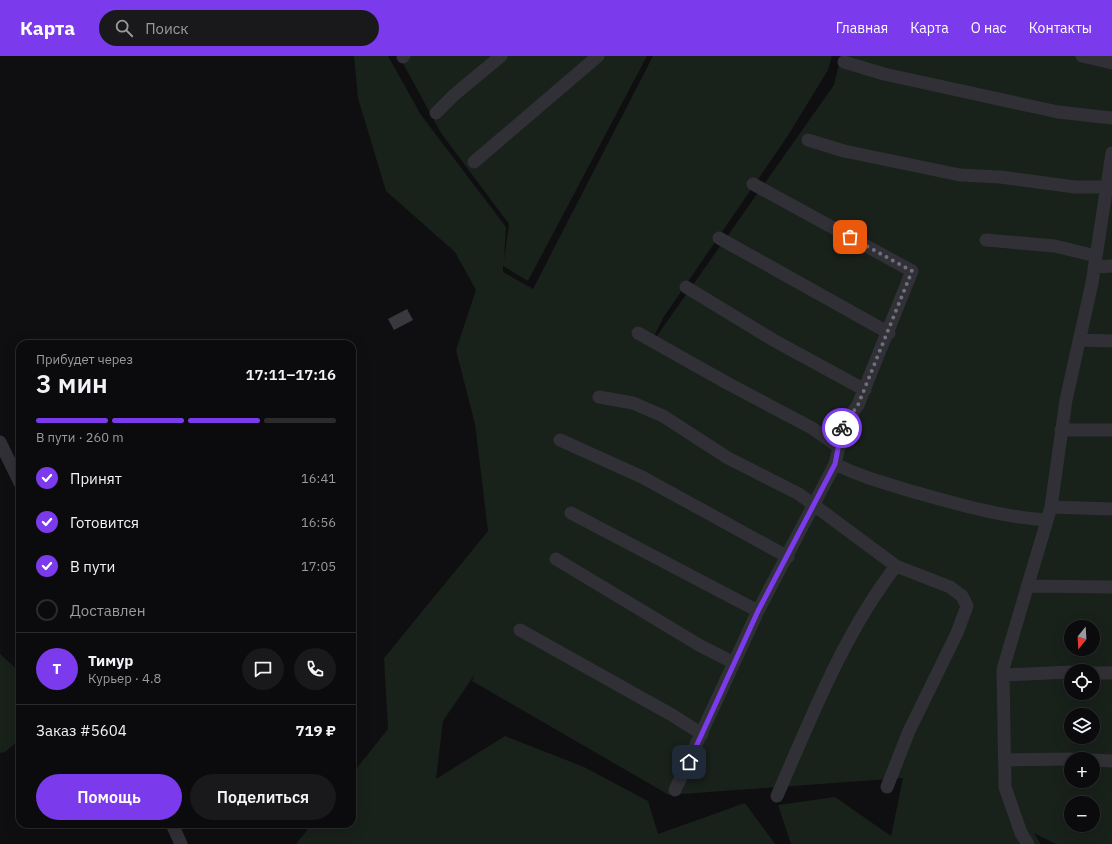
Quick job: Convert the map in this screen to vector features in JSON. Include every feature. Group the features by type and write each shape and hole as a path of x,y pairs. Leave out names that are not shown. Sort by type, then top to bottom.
{"street":[{"path":"436,113 454,95 501,56"},
{"path":"474,162 598,56"},
{"path":"1082,56 1112,63"},
{"path":"844,62 884,74 1058,112 1112,118"},
{"path":"808,140 844,151 960,175 1000,177 1075,187 1109,187"},
{"path":"1028,844 1021,833 1005,787 1003,669 1050,507 1066,400 1109,187 1112,153"},
{"path":"675,790 758,611 788,557 835,464 842,427 858,405 865,390 889,333 912,271 753,184"},
{"path":"719,238 889,333"},
{"path":"986,240 1055,246 1112,266"},
{"path":"686,287 775,341 865,390"},
{"path":"638,333 727,384 812,428 839,447"},
{"path":"1079,340 1112,341"},
{"path":"599,397 633,403 662,416 728,458 799,494 896,566 950,587 962,596 966,606 957,633 909,731 887,787"},
{"path":"1061,430 1112,430"},
{"path":"560,440 642,477 788,557"},
{"path":"0,442 16,475"},
{"path":"835,464 859,476 937,498 1017,518 1046,520"},
{"path":"1050,507 1112,508"},
{"path":"571,513 758,611"},
{"path":"556,559 699,645 734,663"},
{"path":"777,796 824,690 877,590 896,566"},
{"path":"1027,586 1112,587"},
{"path":"520,630 672,715 702,734"},
{"path":"1004,675 1064,672"},
{"path":"1100,673 1112,673"},
{"path":"1005,760 1064,759"},
{"path":"1100,760 1112,761"},
{"path":"174,828 181,844"}],"shaded area":[{"path":"354,56 388,56 421,115 506,227 504,261 509,224 441,133 399,56 647,56 528,281 503,266 503,272 533,289 653,56 832,56 828,70 787,137 663,318 649,347 834,85 841,56 1112,56 1112,844 1056,844 1034,833 1041,844 791,844 778,805 835,797 891,836 903,778 669,795 472,681 475,674 443,721 436,779 505,736 584,767 648,801 658,834 745,803 775,844 296,844 309,828 356,828 356,769 388,729 384,658 488,531 475,424 456,350 476,290 455,252 386,191 358,98"},
{"path":"0,654 16,668 16,742 5,752 0,753"}],"building":[{"path":"407,309 413,320 394,330 388,319"}],"way so far":[{"path":"842,428 858,405 889,333 912,271 850,237"}],"route":[{"path":"689,762 758,611 788,557 835,464 842,428"}]}
